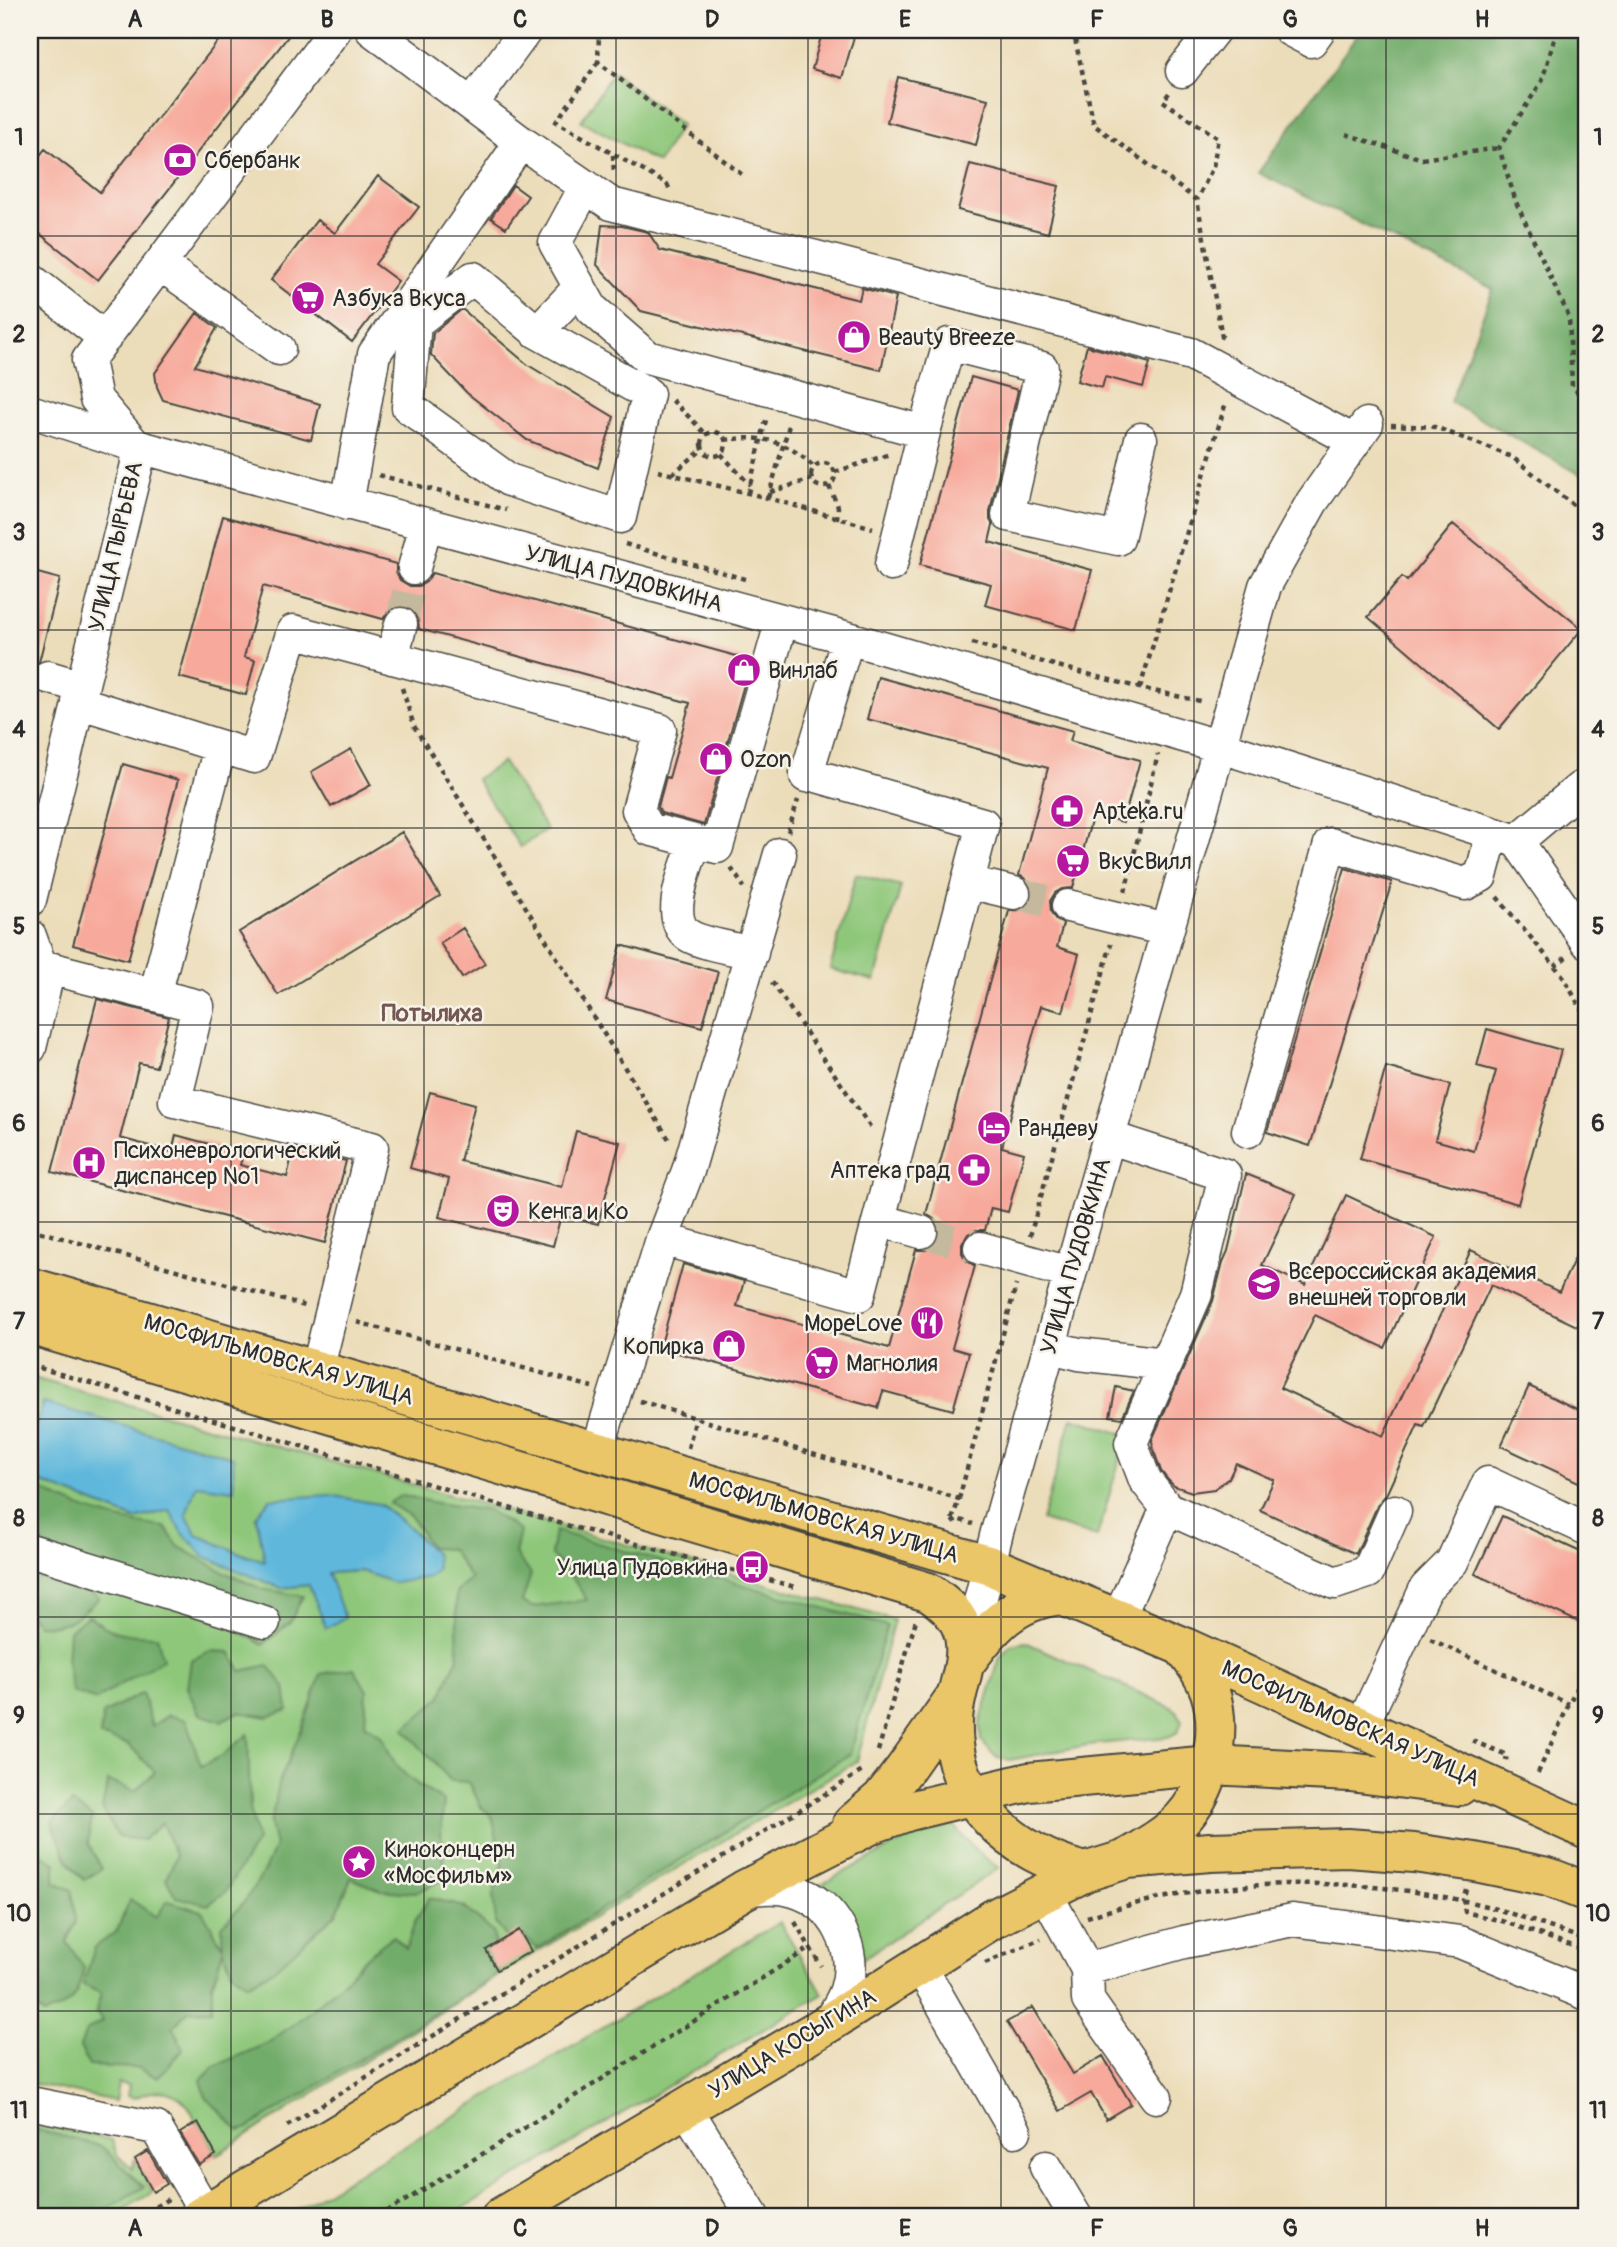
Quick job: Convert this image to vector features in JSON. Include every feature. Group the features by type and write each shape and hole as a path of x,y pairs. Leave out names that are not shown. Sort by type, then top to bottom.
{"main road":[{"name":"МОСФИЛЬМОВСКАЯ УЛИЦА","path":"30,1287 989,1565 1182,1646 1361,1728 1523,1784 1586,1827"},
{"name":"МОСФИЛЬМОВСКАЯ УЛИЦА","path":"30,1325 928,1592 944,1602 964,1634 961,1679"},
{"path":"831,1843 882,1798 961,1679 979,1644 1014,1609 1041,1597 1061,1595"},
{"name":"УЛИЦА КОСЫГИНА","path":"501,2217 827,2024 993,1919 1085,1872 1127,1858 1181,1820 1198,1795 1210,1765 1214,1741 1213,1703 1199,1669 1182,1646"},
{"path":"961,1679 953,1719 954,1752 971,1795 1001,1830 1019,1845 1062,1867 1085,1872"},
{"path":"199,2205 744,1890 831,1843 909,1811 1029,1782 1210,1765 1523,1784"},
{"path":"1586,1827 1572,1855 1571,1864 1577,1881 1587,1891"},
{"name":"УЛИЦА КОСЫГИНА","path":"1127,1858 1210,1852 1348,1848 1414,1853 1495,1866 1548,1877 1587,1891"}],"street":[{"name":"УЛИЦА ПЫРЬЕВА","path":"30,900 136,464 136,446 96,399 88,360 335,30"},
{"path":"372,30 521,142 611,204 1191,354 1233,377 1361,432 1312,502 1265,586 1218,746"},
{"path":"472,104 526,30"},
{"path":"1182,71 1214,30"},
{"path":"1290,30 1311,41 1319,30"},
{"path":"347,504 374,354 521,142"},
{"path":"586,186 555,243 593,309 647,356 924,432"},
{"path":"160,264 279,349"},
{"path":"473,278 537,332 648,394 620,517 509,480 408,407 415,323 473,278"},
{"path":"30,279 105,338"},
{"path":"537,332 580,287"},
{"path":"895,550 924,432 950,344 1042,368 1009,514 1118,539 1141,439"},
{"name":"УЛИЦА ПУДОВКИНА","path":"30,411 136,446 848,638 1218,746 1504,837"},
{"path":"414,568 426,525"},
{"path":"751,953 690,937 680,928 676,906 706,844 782,620"},
{"path":"392,657 401,624"},
{"path":"48,677 80,694 220,747 254,757 293,631 660,730 638,810 649,829 706,844"},
{"path":"662,1239 859,1295 983,824 806,775 848,638"},
{"name":"УЛИЦА ПУДОВКИНА","path":"961,1679 989,1565 1218,746"},
{"path":"155,995 220,747"},
{"path":"1248,1130 1330,844 1465,884 1480,876 1504,837 1587,786"},
{"path":"1504,837 1587,942"},
{"path":"597,1452 662,1239 688,1171 780,854"},
{"path":"968,882 1014,893"},
{"path":"1068,906 1167,930"},
{"path":"30,936 46,981 30,1048"},
{"path":"41,966 198,1006 175,1101 372,1148 317,1371"},
{"path":"1108,1138 1225,1175 1196,1294 1131,1443 1145,1480 1167,1508 1335,1583 1367,1572 1395,1511"},
{"path":"879,1220 921,1232"},
{"path":"980,1248 1070,1273"},
{"path":"1050,1347 1079,1354 1165,1364"},
{"path":"1361,1728 1426,1588 1452,1562 1489,1483 1587,1529"},
{"path":"1118,1619 1167,1508"},
{"path":"30,1550 264,1622"},
{"path":"744,1890 769,1887 796,1891 820,1904 838,1925 848,1950 849,1977 841,2002 827,2024"},
{"path":"1045,1892 1087,1969 1088,2000 1156,2097"},
{"path":"1087,1969 1184,1942 1293,1920 1460,1942 1587,1994"},
{"path":"919,1964 1015,2131"},
{"path":"30,2103 156,2128 199,2205"},
{"path":"686,2108 753,2217"},
{"path":"1046,2167 1076,2217"}],"path":[{"path":"597,30 598,62 556,122 667,184 685,223"},
{"path":"1073,30 1094,125 1197,200"},
{"path":"1346,134 1422,159 1499,148 1542,81 1557,30"},
{"path":"598,62 745,177"},
{"path":"1182,71 1163,101 1217,138 1213,167 1197,200 1222,337 1233,343"},
{"path":"1499,148 1516,202 1569,317 1572,386 1587,402"},
{"path":"1140,688 1233,377"},
{"path":"665,392 706,434"},
{"path":"748,492 761,438 785,394"},
{"path":"769,495 783,444 785,394"},
{"path":"1361,432 1435,427 1512,457 1587,516"},
{"path":"835,472 906,449 924,432"},
{"path":"718,433 725,440 725,449 721,454 709,456 703,449 702,439 706,434 718,433"},
{"path":"725,440 748,437 783,444 801,454 814,467"},
{"path":"672,474 703,449"},
{"path":"721,454 750,485"},
{"path":"821,463 828,464 835,472 834,480 829,486 818,487 811,479 811,470 821,463"},
{"path":"354,468 513,512"},
{"path":"645,468 769,495 837,519 895,550"},
{"path":"769,495 811,479"},
{"path":"829,486 838,507 837,519"},
{"path":"620,542 752,581"},
{"path":"965,641 1140,688 1229,708"},
{"path":"392,657 414,726 688,1171"},
{"path":"951,1524 1118,918 1159,750"},
{"path":"780,854 806,775"},
{"path":"706,844 762,915"},
{"path":"751,953 894,1162"},
{"path":"30,1229 614,1393 959,1499"},
{"path":"688,1449 696,1418"},
{"path":"285,2127 874,1764 916,1620"},
{"path":"1407,1629 1569,1704"},
{"path":"1523,1784 1569,1704 1587,1664"},
{"path":"748,1840 753,1849"},
{"path":"1209,1888 1297,1883 1387,1887 1463,1900 1587,1940"},
{"path":"1463,1900 1465,1912 1502,1921 1587,1951"},
{"path":"791,1914 821,1968"},
{"path":"377,2217 494,2147 810,1948"},
{"path":"138,2217 199,2205"}],"green space":[{"path":"1361,30 1587,30 1587,478 1450,402 1493,289 1258,173"},
{"path":"613,72 681,125 658,163 581,121"},
{"path":"503,762 547,830 520,847 476,779"},
{"path":"856,874 901,886 875,981 830,969"},
{"name":"Киноконцерн «Мосфильм»","path":"30,1377 894,1620 857,1761 518,1963 216,2155 198,2124 198,2131 195,2119 184,2102 167,2092 147,2093 135,2098 127,2096 129,2085 118,2083 115,2101 30,2083 30,1478 134,1519 170,1510 180,1530 281,1588 309,1585 328,1573 361,1571 395,1583 436,1555 409,1527 380,1504 256,1516 266,1561 197,1535 186,1515 196,1484 234,1490 232,1457 43,1403 30,1443"},
{"path":"1072,1418 1127,1435 1097,1537 1042,1520"},
{"path":"30,1483 62,1500 95,1512 130,1522 165,1527 178,1546 224,1572 262,1589 303,1596 290,1622 263,1645 236,1629 30,1540"},
{"path":"402,1495 489,1511 520,1531 515,1554 531,1574 522,1602 532,1607 587,1600 573,1579 551,1555 555,1531 887,1626 850,1754 537,1949 525,1937 509,1940 496,1924 493,1895 503,1864 492,1816 481,1807 469,1782 451,1781 404,1729 440,1698 458,1657 456,1592 471,1579 451,1549 431,1548 411,1517 389,1503"},
{"path":"30,1574 51,1581 79,1585 99,1598 72,1620 58,1625 38,1625 30,1615"},
{"path":"89,1615 112,1630 157,1636 163,1659 96,1700 72,1692 67,1663 69,1631"},
{"path":"1025,1642 1171,1707 1177,1711 1182,1721 1178,1732 1168,1737 1088,1745 1010,1760 997,1758 981,1741 980,1723 1000,1657 1011,1645"},
{"path":"210,1651 230,1652 241,1671 268,1665 285,1687 288,1710 268,1717 238,1712 221,1721 199,1714 187,1688 191,1660"},
{"path":"354,1668 367,1691 365,1725 382,1737 395,1763 405,1775 444,1801 441,1831 445,1879 415,1893 381,1890 351,1878 336,1914 275,1969 247,1984 233,1973 223,1950 212,1986 212,2010 188,2011 173,2027 183,2049 158,2078 139,2068 89,2066 80,2047 86,2031 102,2021 96,2012 101,1993 83,1985 95,1947 117,1931 130,1899 156,1917 168,1901 202,1911 223,1947 222,1926 245,1901 264,1871 275,1846 270,1824 280,1780 321,1674"},
{"path":"142,1693 152,1726 168,1715 186,1720 201,1766 222,1756 248,1734 250,1809 257,1841 225,1892 208,1905 176,1897 166,1879 176,1857 162,1823 143,1840 118,1837 102,1808 108,1781 135,1791 155,1772 129,1745 100,1736 103,1714"},
{"path":"72,1803 92,1817 88,1843 102,1869 84,1880 68,1861 52,1822"},
{"path":"952,1824 975,1850 999,1868 862,1959 834,1903 820,1885 901,1842"},
{"path":"30,1849 56,1862 54,1882 72,1890 76,1922 67,1942 84,1968 72,1999 61,2008 44,2015 30,2003 30,1923 33,1904 30,1902"},
{"path":"429,1898 464,1907 493,1932 495,1946 502,1957 497,1975 239,2131 206,2097 201,2080 215,2066 268,2043 303,2017 341,1984 366,1957 393,1936 406,1949 415,1921"},
{"path":"780,1922 823,1994 448,2217 285,2217"},
{"path":"30,2122 112,2140 117,2155 132,2169 135,2159 153,2192 111,2217 30,2217"},
{"path":"30,2128 101,2146 144,2187 93,2217 30,2217"}],"water":[{"path":"44,1403 233,1457 234,1490 196,1485 186,1515 197,1535 265,1561 256,1516 270,1499 329,1495 379,1504 409,1527 436,1555 437,1570 429,1577 395,1583 361,1571 328,1573 345,1618 326,1628 309,1585 281,1588 205,1557 180,1530 170,1510 135,1519 30,1478 30,1443"}],"building":[{"path":"227,30 293,30 98,280 30,226 30,168 45,149 100,192"},
{"path":"823,30 856,30 842,78 812,69"},
{"path":"898,77 988,99 976,145 887,122"},
{"path":"970,164 1059,186 1048,233 958,210"},
{"path":"378,176 419,207 375,264 398,281 352,342 271,280 317,220 335,233"},
{"path":"513,185 528,196 506,228 491,218"},
{"path":"602,225 648,232 660,250 859,300 862,288 896,297 881,370 641,311 597,265"},
{"path":"462,309 528,365 614,417 598,468 527,440 467,393 431,355 433,333"},
{"path":"197,313 217,328 195,366 320,404 311,440 163,400 155,373"},
{"path":"1087,346 1150,363 1143,387 1105,377 1102,388 1077,381"},
{"path":"971,377 1018,390 990,511 993,525 989,542 1092,570 1076,630 985,605 991,584 920,565"},
{"path":"223,516 396,564 400,580 410,586 419,586 426,582 432,573 751,660 704,825 661,813 658,807 690,703 419,629 418,619 406,606 396,607 383,619 263,586 244,657 255,660 246,695 179,677"},
{"path":"1453,524 1582,629 1499,729 1368,617 1402,577 1407,581"},
{"path":"30,571 60,579 39,662 31,671"},
{"path":"878,677 1073,731 1070,741 1140,760 1123,822 1093,814 1073,888 1062,889 1055,893 1050,901 1051,912 1056,920 1063,924 1057,947 1079,954 1063,1012 1041,1006 1002,1147 1024,1153 1008,1212 991,1208 985,1230 968,1234 962,1244 962,1253 966,1260 975,1266 952,1348 969,1353 953,1410 883,1391 878,1408 660,1348 683,1264 744,1281 737,1306 889,1348 916,1250 926,1250 934,1245 938,1238 939,1227 934,1219 926,1214 1009,911 1020,910 1027,906 1032,898 1031,887 1026,879 1019,875 1048,768 867,719"},
{"path":"351,749 371,785 331,807 311,772"},
{"path":"123,764 178,780 128,960 73,945"},
{"path":"402,832 440,896 278,995 239,932"},
{"path":"1345,868 1392,882 1310,1146 1267,1132"},
{"path":"463,928 485,964 462,978 440,943"},
{"path":"621,945 718,972 702,1027 606,1000"},
{"path":"97,999 169,1017 156,1067 139,1063 120,1138 172,1152 176,1135 243,1153 240,1165 287,1177 294,1148 346,1161 325,1243 52,1172"},
{"path":"1487,1029 1561,1050 1518,1204 1360,1159 1386,1067 1450,1085 1435,1140 1474,1151 1496,1071 1477,1066"},
{"path":"430,1092 475,1104 460,1161 562,1187 576,1131 620,1142 598,1224 561,1215 553,1246 439,1217 449,1179 410,1168"},
{"path":"1246,1174 1296,1194 1262,1265 1305,1285 1346,1195 1436,1237 1385,1348 1315,1315 1280,1388 1383,1436 1471,1250 1559,1292 1587,1232 1587,1331 1491,1285 1424,1427 1418,1425 1356,1554 1260,1510 1274,1480 1236,1463 1229,1478 1214,1489 1192,1492 1174,1486 1168,1480 1161,1471 1153,1448 1152,1440 1213,1301"},
{"path":"1529,1386 1587,1414 1587,1486 1501,1446"},
{"path":"1116,1387 1134,1391 1122,1418 1110,1416"},
{"path":"1502,1516 1587,1555 1587,1626 1475,1574"},
{"path":"519,1930 531,1951 497,1970 486,1950"},
{"path":"1033,2007 1073,2074 1103,2056 1131,2104 1106,2119 1091,2093 1060,2111 1007,2022"},
{"path":"198,2122 216,2155 199,2165 180,2133"},
{"path":"148,2151 167,2184 153,2192 135,2159"}],"tunnel":[{"path":"401,624 414,568"},
{"path":"1014,893 1068,906"},
{"path":"921,1232 980,1248"}],"place":[{"name":"Сбербанк","path":"180,160"},
{"name":"Азбука Вкуса","path":"308,298"},
{"name":"Beauty Breeze","path":"854,337"},
{"name":"Винлаб","path":"744,670"},
{"name":"Ozon","path":"716,759"},
{"name":"Apteka.ru","path":"1067,811"},
{"name":"ВкусВилл","path":"1073,861"},
{"name":"Рандеву","path":"994,1128"},
{"name":"Психоневрологический диспансер №1","path":"89,1163"},
{"name":"Аптека град","path":"974,1170"},
{"name":"Кенга и Ко","path":"503,1211"},
{"name":"Всероссийская академия внешней торговли","path":"1264,1284"},
{"name":"МореLove","path":"927,1323"},
{"name":"Копирка","path":"729,1346"},
{"name":"Магнолия","path":"822,1363"},
{"name":"Улица Пудовкина","path":"752,1567"},
{"name":"Киноконцерн «Мосфильм»","path":"359,1862"}],"district":[{"name":"Потылиха","path":"432,1013"}]}
